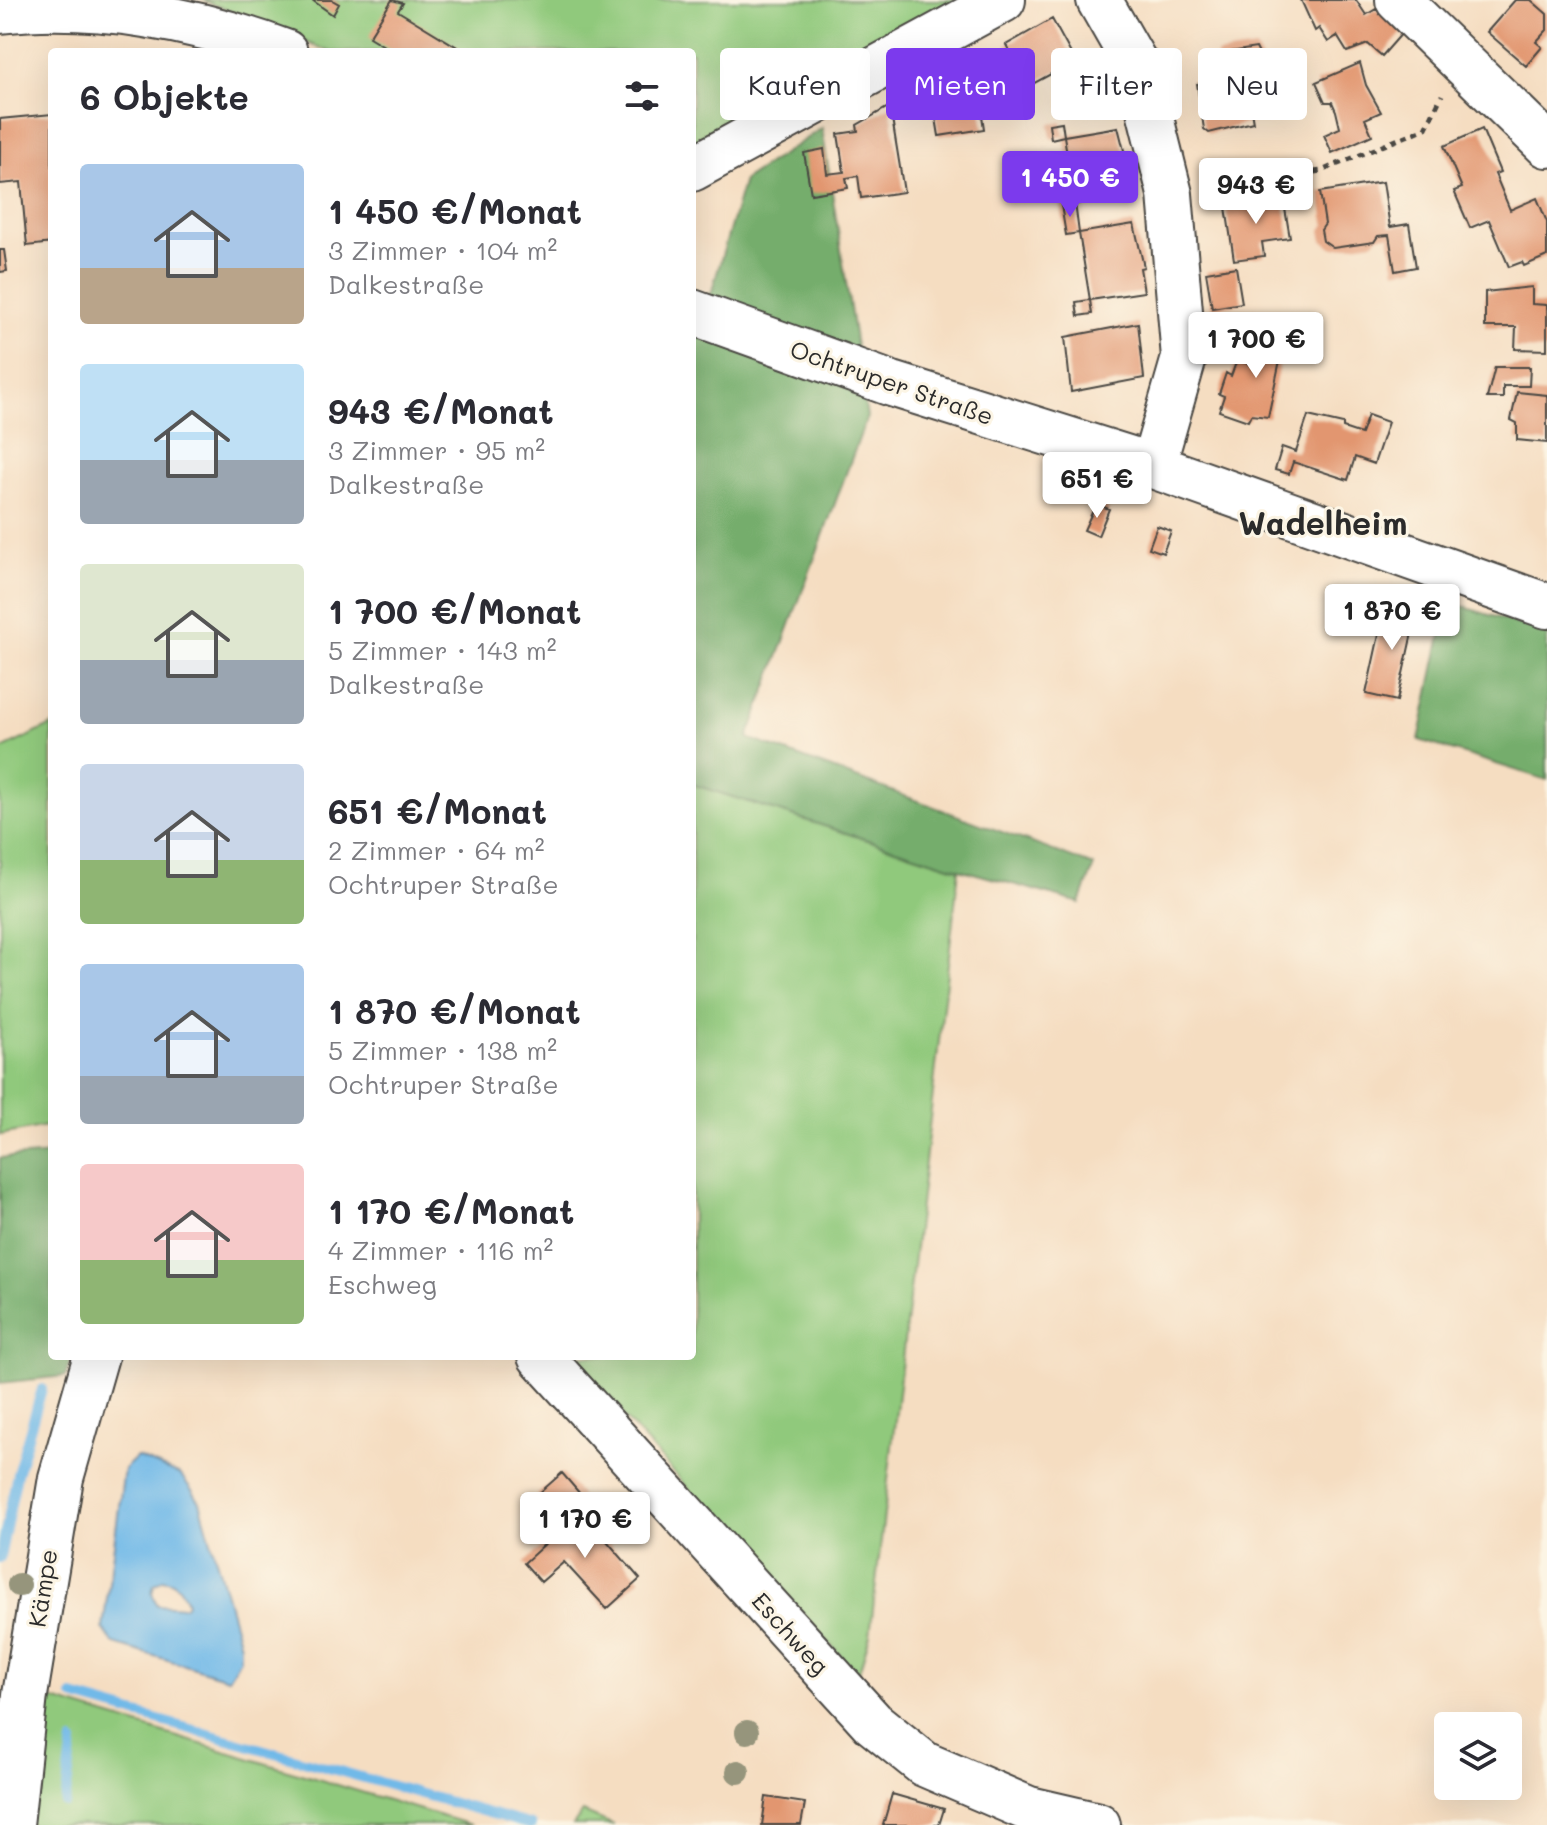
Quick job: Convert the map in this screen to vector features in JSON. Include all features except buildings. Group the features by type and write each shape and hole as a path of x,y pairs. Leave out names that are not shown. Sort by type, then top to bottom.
{"street":[{"path":"696,167 1003,0"},
{"path":"1099,0 1139,70 1170,194 1184,358 1153,466"},
{"path":"1398,0 1547,145"},
{"path":"0,11 33,3 103,4 171,16 272,48"},
{"name":"Ochtruper Straße","path":"696,313 892,384 1153,466 1547,606"},
{"name":"Kämpe","path":"11,1825 25,1695 61,1478 95,1360"},
{"name":"Eschweg","path":"544,1360 873,1723 924,1764 1029,1809 1098,1825"}],"path":[{"path":"1170,194 1321,171 1426,128 1460,59"}],"green space":[{"path":"203,0 964,0 870,51 870,48 720,48 720,120 742,120 696,145 696,48 320,48"},
{"path":"822,128 867,417 748,738 1094,866 1080,903 959,869 696,785 696,301 711,294 744,180"},
{"path":"1448,602 1547,633 1547,780 1419,740"},
{"path":"48,727 48,1126 0,1135 0,750"},
{"path":"696,785 959,869 870,1635 858,1675 572,1360 696,1360"},
{"path":"48,1154 48,1360 71,1360 65,1376 0,1383 0,1158"},
{"path":"44,1697 471,1825 28,1825"},
{"path":"583,1812 614,1825 573,1825"}],"water":[{"path":"137,1457 181,1475 200,1502 240,1645 240,1659 228,1678 114,1644 103,1628 124,1469","holes":["163,1579 181,1590 187,1603 184,1607 157,1605 152,1593 154,1585"]}],"waterway":[{"path":"0,1558 17,1474 42,1389"},
{"path":"73,1696 531,1825"},
{"path":"65,1803 73,1742"}],"district":[{"name":"Wadelheim","path":"1323,522"}]}
